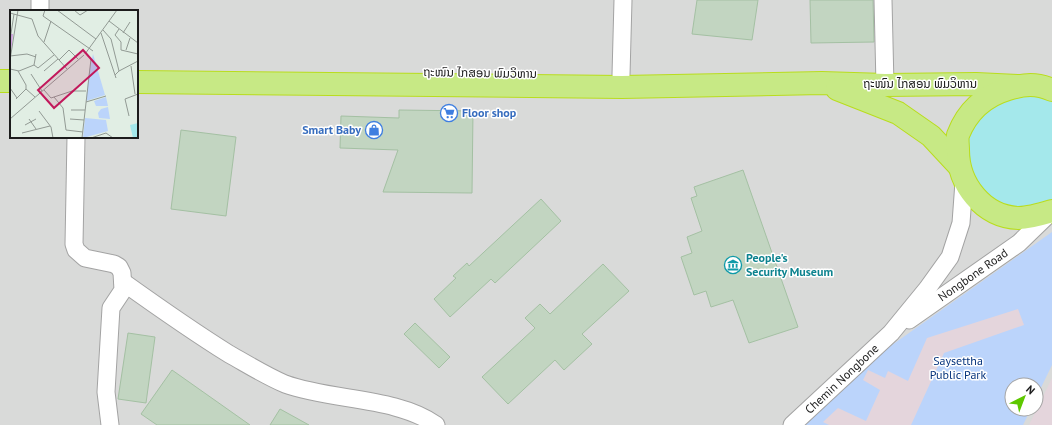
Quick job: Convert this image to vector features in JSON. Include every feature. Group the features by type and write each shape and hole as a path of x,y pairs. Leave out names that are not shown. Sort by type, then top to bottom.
{"highway":[{"name":"ຖະໜົນ ໄກສອນ ພົມວິຫານ","path":"138,70 621,75 782,72 822,83 898,113 930,136 961,173 981,203 1002,215 1020,218 1052,211"},
{"name":"ຖະໜົນ ໄກສອນ ພົມວິຫານ","path":"138,82 622,87 822,83 885,85 976,84 1018,86"},
{"path":"961,173 958,136 974,108 993,94 1018,86 1048,86"}],"street":[{"path":"621,75 623,0"},
{"path":"883,0 885,85"},
{"path":"76,138 74,244 76,250 85,258 114,264 119,267 122,273 123,282 121,295 110,308 106,392 110,425"},
{"path":"891,333 927,289 950,257 961,223 961,173"},
{"name":"Nongbone Road","path":"891,333 1019,243 1052,211"},
{"path":"123,282 195,333 263,373 285,384 310,391 404,409 420,414 436,425"},
{"name":"Chemin Nongbone","path":"792,425 891,333"}],"shaded area":[{"path":"0,0 1052,0 1052,425 0,425"},
{"path":"1016,91 1052,95 1052,206 1017,215 967,181 961,140 972,120"},
{"path":"1018,309 1024,325 944,353 911,425 829,425 823,422 838,408 866,421 880,390 863,380 868,370 885,378 888,371 908,381 927,338"},
{"path":"1052,378 1052,425 1029,425 1033,417 1044,417 1044,394"}],"green space":[{"name":"Saysettha Public Park","path":"1052,232 1052,365 1044,382 1044,377 1004,377 1004,417 1027,417 1023,425 803,425 875,357"}],"building":[{"path":"697,0 758,0 752,40 692,34"},
{"path":"810,0 873,0 874,42 811,43"},
{"path":"399,110 473,111 472,193 383,192 398,150 340,148 341,116 399,118"},
{"path":"181,130 236,137 226,216 171,209"},
{"path":"743,170 798,327 749,343 733,300 711,307 706,291 694,295 681,257 692,253 687,237 702,231 691,198 697,196 694,187"},
{"path":"541,199 561,221 495,283 491,279 450,317 434,299 456,278 453,276 467,263 469,266"},
{"path":"603,264 629,291 582,334 592,344 564,370 555,360 508,404 482,377 535,328 525,318 540,304 550,314"},
{"path":"415,323 450,357 439,368 404,334"},
{"path":"128,333 155,337 146,403 118,399"},
{"path":"172,370 250,425 157,425 141,414"},
{"path":"280,409 309,425 270,425"}],"place":[{"name":"Floor shop","path":"449,113"},
{"name":"Smart Baby","path":"374,130"},
{"name":"People's Security Museum","path":"733,265"}]}
